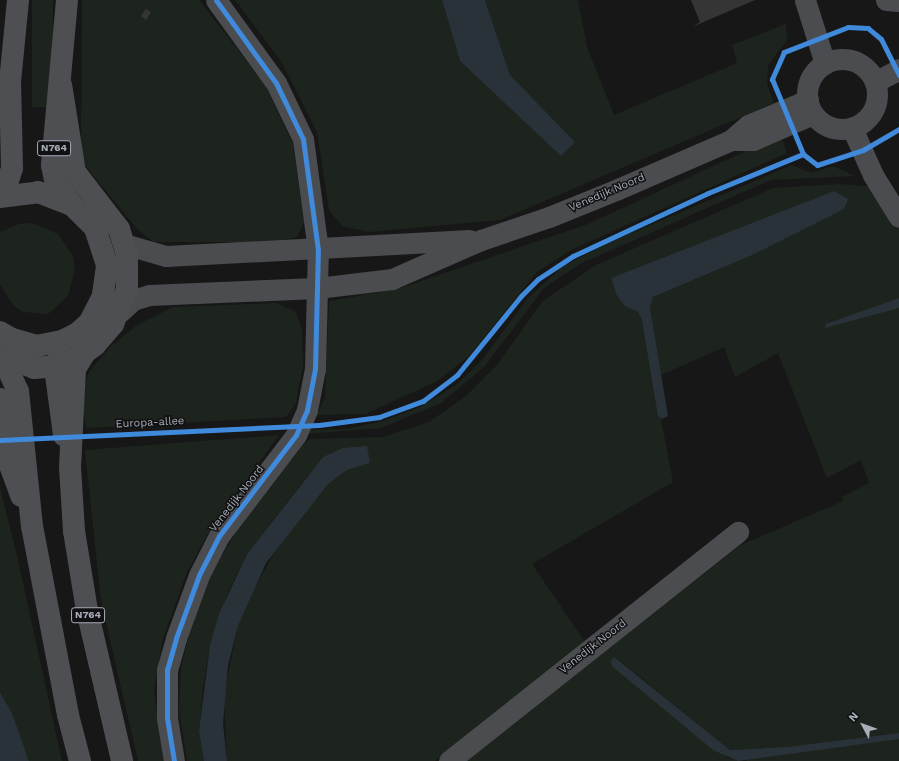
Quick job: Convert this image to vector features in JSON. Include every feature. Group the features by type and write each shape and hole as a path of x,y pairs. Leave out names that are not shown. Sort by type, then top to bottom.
{"main road":[{"name":"N764","path":"0,133 10,82 18,0"},
{"name":"N764","path":"67,0 61,85 52,164 55,181 72,205 88,219 100,237 107,266 103,296 89,322 62,342 56,366 59,410 70,467"},
{"name":"N764","path":"10,82 12,168 1,197 38,192 72,205"},
{"name":"N764","path":"61,85 75,172 112,216 124,244 128,278 120,312 105,335 84,354 75,369 70,467 74,531 87,610 122,761"},
{"path":"100,237 124,244"},
{"path":"0,332 24,344 62,342"},
{"name":"N764","path":"1,357 29,367 56,366 84,354"},
{"name":"N764","path":"1,357 18,391 32,526 80,761"},
{"path":"0,399 10,465 32,526"}],"street":[{"path":"216,0 276,83 304,139 318,250"},
{"path":"805,0 825,64"},
{"path":"886,0 899,2"},
{"path":"836,60 859,64 875,82 874,110 852,128 830,127 810,107 810,79 825,64 836,60"},
{"path":"875,82 899,69"},
{"name":"Venedijk Noord","path":"120,312 133,300 149,295 317,288 392,279 481,240 549,217 731,140 748,125 810,107"},
{"path":"852,128 873,176 899,217"},
{"name":"Venedijk Noord","path":"124,244 166,256 318,250 481,240"},
{"name":"Venedijk Noord","path":"174,761 167,718 167,670 176,638 199,575 219,536 282,457 307,410 315,369 318,250"},
{"name":"Venedijk Noord","path":"449,761 738,532"}],"shaded area":[{"path":"32,0 53,0 53,107 32,107"},
{"path":"82,0 199,0 264,83 293,144 304,223 297,237 276,242 154,242 138,230 87,168 81,149"},
{"path":"235,0 442,0 460,61 561,156 575,142 510,75 485,0 578,0 587,47 614,115 737,63 732,45 786,24 787,40 768,65 767,84 774,103 500,220 369,232 342,226 329,210 317,132 281,61"},
{"path":"442,0 485,0 510,75 575,142 561,156 460,61"},
{"path":"781,135 787,153 571,250 537,272 468,357 436,382 365,414 317,415 325,398 329,301 398,289 588,224"},
{"path":"792,165 811,173 833,166 855,176 771,180 580,264 544,288 484,367 441,403 381,428 307,434 310,430 347,429 384,421 422,406 456,385 482,360 527,299 563,266 613,241"},
{"path":"838,184 868,186 899,228 899,298 824,326 899,308 899,733 786,747 730,750 618,659 726,757 738,761 463,761 741,545 843,501 842,497 869,483 861,460 827,478 778,353 735,377 724,347 661,375 650,308 653,297 750,256 834,191 611,278 617,296 625,306 638,312 642,320 673,482 532,564 585,642 435,761 227,761 224,695 238,626 250,596 284,536 328,484 347,470 370,463 332,452 308,475 247,554 229,590 210,645 203,688 199,731 204,761 187,761 179,711 181,667 193,618 214,568 246,516 298,449 310,439 383,437 429,422 466,396 496,366 543,301 596,265 773,188"},
{"path":"834,191 848,199 844,209 750,256 653,297 650,308 668,416 662,419 658,416 642,320 638,312 625,306 617,296 611,278"},
{"path":"32,223 58,234 73,256 75,270 68,296 48,314 23,312 14,306 0,285 0,232 19,224"},
{"path":"899,298 899,308 825,328 826,324"},
{"path":"277,303 296,312 302,329 303,364 296,403 286,417 86,428 81,395 89,372 110,347 137,325 173,307"},
{"path":"279,435 208,534 187,572 163,638 154,690 164,761 138,761 101,601 85,450"},
{"path":"367,446 370,463 347,470 328,484 266,563 238,626 228,665 223,723 227,761 204,761 199,731 210,645 219,614 247,554 323,457 343,448"},
{"path":"0,488 16,551 62,761 29,761 12,713 0,692"},
{"path":"614,657 730,750 786,747 899,733 899,739 738,761 713,750 613,667 610,662"},
{"path":"0,692 12,713 29,761 0,761"},
{"path":"899,739 899,761 746,761 749,757"}],"building":[{"path":"691,0 755,0 692,27 700,22"},
{"path":"146,9 151,12 146,20 141,16"}],"cycle path":[{"path":"174,761 167,718 167,670 176,638 199,575 219,536 296,435 307,410 315,369 318,250 303,139 276,83 216,0"},
{"path":"899,75 881,39 868,28 848,27 784,52 772,79 803,154 817,165 863,150 899,129"},
{"name":"Europa-allee","path":"0,440 319,425 379,417 423,401 457,375 521,296 538,279 573,256 708,193 803,154"}]}
